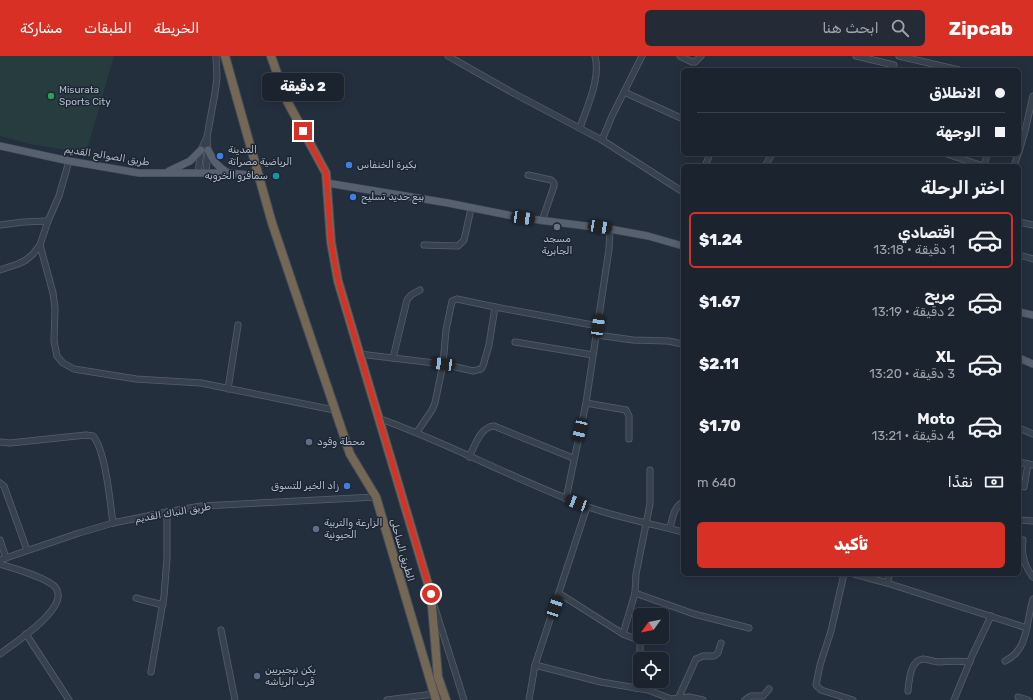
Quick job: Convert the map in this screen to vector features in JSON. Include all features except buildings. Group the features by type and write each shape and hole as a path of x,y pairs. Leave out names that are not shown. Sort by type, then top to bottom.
{"highway":[{"name":"الطريق الساحلى","path":"225,56 272,223 350,454 376,497 435,697"},
{"path":"271,56 286,99 324,168 327,183 331,242 338,281 431,594 438,676 446,700"}],"main road":[{"name":"طريق الصوالح القديم","path":"0,146 69,161 140,173 228,173 260,176"},
{"path":"164,173 190,161 205,150 218,167 228,173"},
{"path":"327,183 426,199 471,209 542,221 610,229 648,236 681,245"},
{"path":"1021,312 1033,315"},
{"path":"1021,359 1033,364"}],"street":[{"path":"202,173 217,78 216,56"},
{"path":"448,56 515,94 602,140 681,191"},
{"path":"580,128 597,70 595,56"},
{"path":"602,140 642,56"},
{"path":"680,56 692,62 695,62 701,56"},
{"path":"856,56 894,67 896,56"},
{"path":"899,56 950,68"},
{"path":"624,92 681,118"},
{"path":"1021,147 1026,131 1033,96"},
{"path":"953,156 978,164"},
{"path":"0,270 26,260 33,254 40,244 59,196 69,161"},
{"path":"528,174 551,180 554,183 542,221"},
{"path":"424,245 458,246 464,240 471,209"},
{"path":"0,225 48,221"},
{"path":"1021,222 1033,225"},
{"path":"566,499 573,458 586,402 597,335 609,249 610,229"},
{"path":"40,244 50,280 55,308 54,341 57,356 74,369 136,379 201,383 334,410"},
{"path":"1021,256 1033,259"},
{"path":"393,358 407,300 411,295 420,290"},
{"path":"417,432 435,403 443,364 446,330 452,301 457,299 598,326"},
{"path":"359,354 443,364 473,371 483,366 489,345 495,307"},
{"path":"228,389 238,325"},
{"path":"597,335 633,340 681,344"},
{"path":"515,342 593,356"},
{"path":"586,402 626,410 630,416 629,439"},
{"path":"378,418 417,432 469,457 566,499 622,518 681,531"},
{"path":"469,457 483,432 488,427 494,426 573,458"},
{"path":"1021,429 1033,434"},
{"path":"0,442 10,443 93,436 98,444 103,460 113,523"},
{"path":"1024,487 1030,465"},
{"path":"623,634 635,593 636,574 650,504 650,470"},
{"path":"0,482 4,486 27,550"},
{"name":"طريق النباك القديم","path":"3,559 113,523 201,506 376,497"},
{"path":"670,528 675,509 681,503"},
{"path":"529,700 535,665 588,507"},
{"path":"150,672 163,605 167,558 167,512"},
{"path":"1021,520 1033,521"},
{"path":"0,540 3,559"},
{"path":"1023,540 1023,559 1027,569 1033,577"},
{"path":"0,564 36,576 52,584 59,594 58,601 46,617 0,654"},
{"path":"844,576 831,631 820,665 816,685 821,690 853,700"},
{"path":"861,576 990,616 1030,626"},
{"path":"887,583 889,576"},
{"path":"635,593 694,614 749,628"},
{"path":"431,594 464,700"},
{"path":"560,594 623,634 638,640 640,652"},
{"path":"136,598 163,605"},
{"path":"1005,661 1011,658 1018,651 1030,626 1033,599"},
{"path":"954,700 990,616"},
{"path":"221,630 235,700"},
{"path":"26,634 69,700"},
{"path":"678,699 696,659 702,656 714,656 718,653 722,643"},
{"path":"908,690 914,665 920,660 923,659 937,662 970,662"},
{"path":"535,665 601,682 633,688"},
{"path":"635,688 648,690 671,699 689,697 703,700"},
{"path":"745,700 750,696 763,696 769,689"},
{"path":"387,700 435,697"},
{"path":"1018,697 1028,700"}],"green space":[{"name":"Misurata Sports City","path":"0,56 114,56 86,153 30,144 0,136"}],"place":[{"name":"Misurata Sports City","path":"51,96"},
{"name":"المدينة الرياضية مصراتة","path":"220,156"},
{"name":"بكيرة الخنفاس","path":"349,165"},
{"name":"سمافرو الخروبه","path":"276,176"},
{"name":"بيع حديد تسليح","path":"353,197"},
{"name":"مسجد الجابرية","path":"557,227"},
{"name":"محطة وقود","path":"309,442"},
{"name":"زاد الخير للتسوق","path":"347,486"},
{"name":"الزارعة والتربية الحيونية","path":"316,529"},
{"name":"يكن نيجيريين قرب الرياشه","path":"257,676"}],"route":[{"path":"303,131 326,173 331,242 338,281 431,594"}]}
